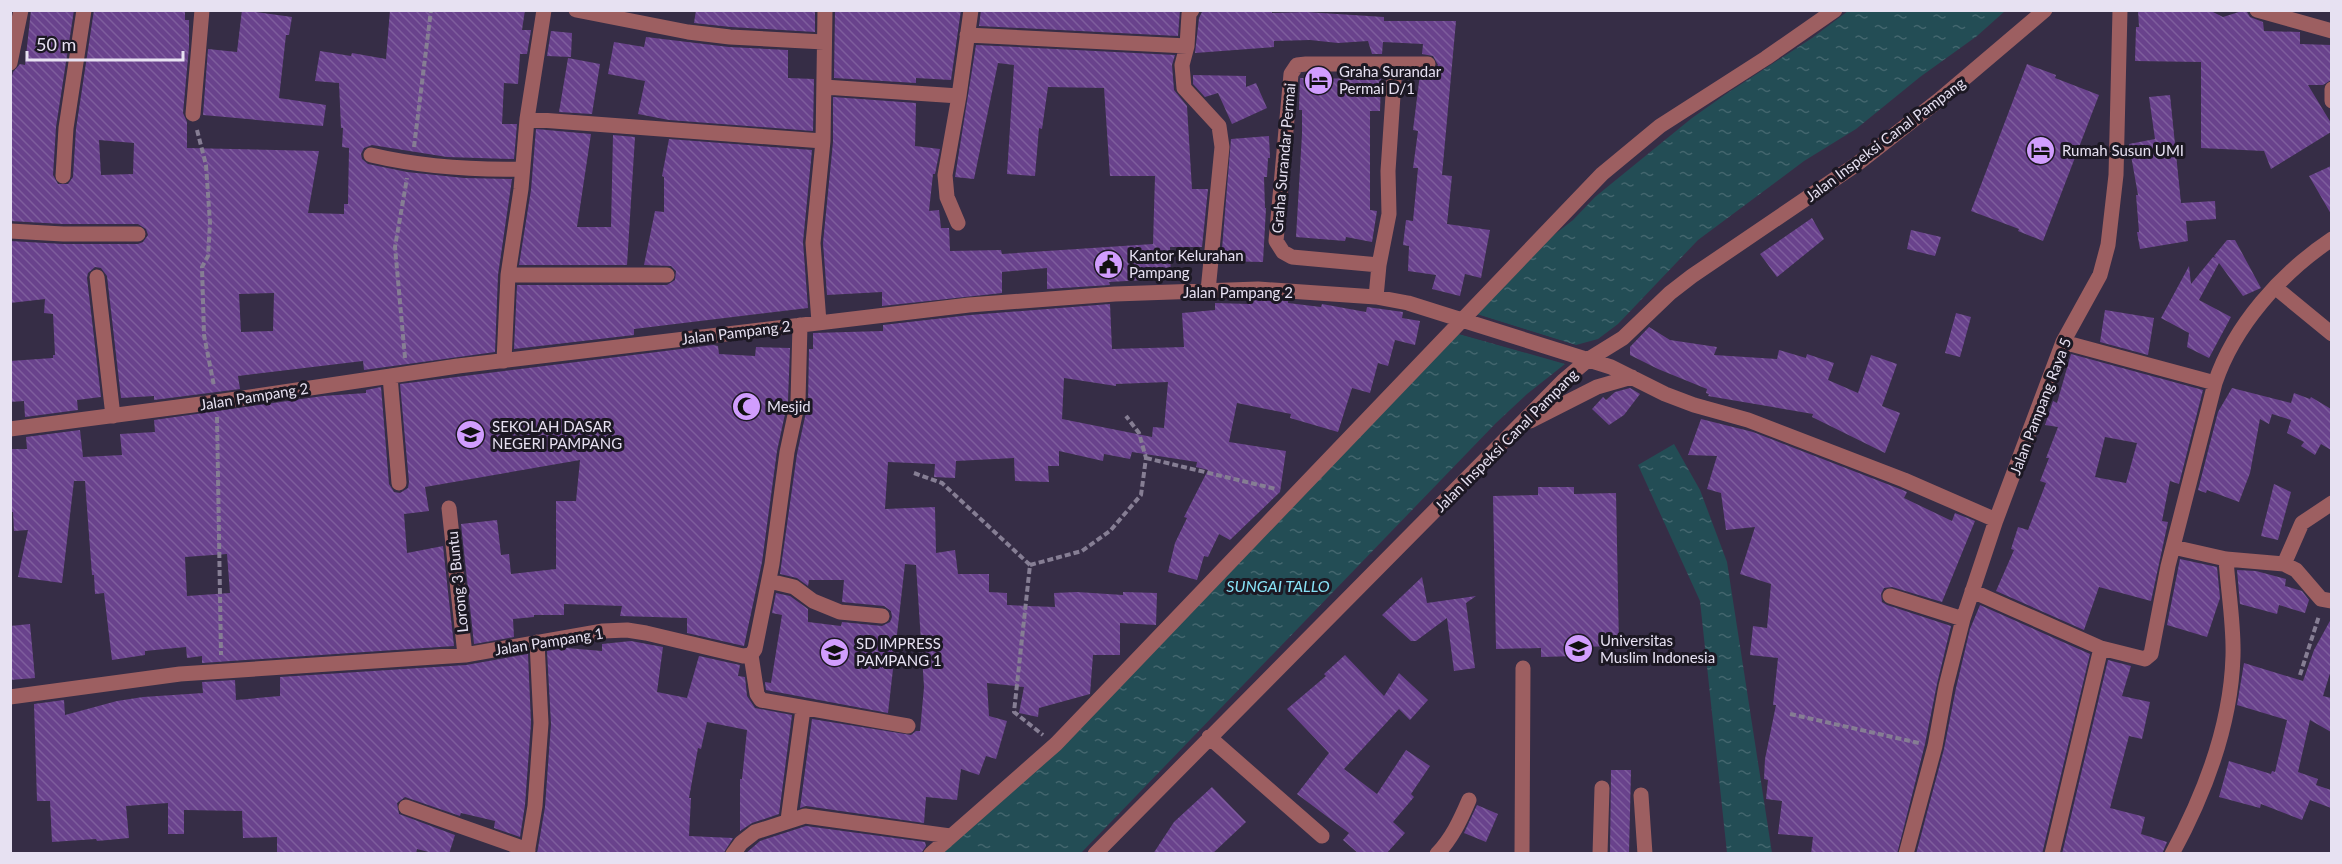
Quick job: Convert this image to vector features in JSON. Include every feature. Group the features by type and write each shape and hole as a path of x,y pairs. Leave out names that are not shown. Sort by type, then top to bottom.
{"street":[{"path":"10,63 21,10"},
{"path":"63,176 66,128 84,10"},
{"path":"193,114 202,10"},
{"path":"504,361 508,275 516,224 527,118 544,10"},
{"path":"576,10 688,32 730,37 824,42"},
{"path":"819,322 813,243 823,141 825,10"},
{"path":"958,223 947,197 945,175 971,10"},
{"path":"1192,10 1182,65 1184,88 1219,126 1221,136 1217,213 1208,291"},
{"path":"932,854 1056,744 1294,493 1466,322 1602,174 1659,126 1766,58 1835,10"},
{"name":"Jalan Inspeksi Canal Pampang","path":"1095,854 1563,381 1589,359 1623,338 1670,293 1692,276 1857,164 1939,100 2045,10"},
{"name":"Jalan Pampang Raya 5","path":"1906,854 1912,823 1935,746 1946,686 1972,591 1996,520 2063,342 2100,274 2108,245 2116,175 2120,10"},
{"path":"2257,10 2331,31"},
{"path":"967,35 1186,46"},
{"name":"Graha Surandar Permai","path":"1379,265 1292,257 1283,252 1276,241 1292,70 1297,65 1306,64 1428,64"},
{"path":"1376,297 1379,265 1389,214 1388,171 1395,65"},
{"path":"824,87 959,96"},
{"path":"2331,89 2331,101"},
{"path":"527,118 823,141"},
{"path":"371,155 410,164 477,170 522,169"},
{"path":"10,231 138,234"},
{"path":"1972,591 2101,648 2138,659 2148,658 2173,547 2223,359 2252,313 2305,258 2331,239"},
{"path":"508,275 667,275"},
{"path":"97,277 113,416"},
{"path":"2276,288 2331,334"},
{"name":"Jalan Pampang 2","path":"10,429 216,402 398,374 819,322 969,305 1115,294 1258,289 1376,297 1427,308 1567,354 1589,359"},
{"path":"800,325 798,400 787,452 769,581 755,649 751,655 759,699 803,709 908,726"},
{"path":"2063,342 2215,383"},
{"path":"1589,359 1665,394 1694,405 1748,420 1904,480 1996,520"},
{"path":"398,374 399,483"},
{"path":"1516,429 1597,387 1632,377"},
{"path":"2284,564 2302,523 2331,503"},
{"name":"Lorong 3 Buntu","path":"449,508 465,655"},
{"path":"2173,547 2226,559 2284,564 2296,570 2317,595 2328,601"},
{"path":"2172,854 2202,788 2227,707 2233,653 2226,559"},
{"path":"769,581 794,587 813,601 840,612 882,616"},
{"path":"1890,596 1963,619"},
{"name":"Jalan Pampang 1","path":"10,697 180,674 465,655 603,631 627,630 743,656 751,655"},
{"path":"406,807 528,852 535,806 540,735 537,642"},
{"path":"2052,854 2101,648"},
{"path":"1522,854 1523,668"},
{"path":"788,820 803,709"},
{"path":"1209,737 1322,836"},
{"path":"1600,854 1602,788"},
{"path":"1641,795 1646,854"},
{"path":"1437,854 1458,827 1469,800"},
{"path":"733,854 741,843 755,832 788,820 814,815 950,836"}],"path":[{"path":"398,374 395,247 417,133 431,10"},
{"path":"1030,565 1082,551 1110,531 1141,495 1146,458 1139,433 1126,416"},
{"path":"1146,458 1294,493"},
{"path":"914,473 942,483 1030,565"},
{"path":"1030,565 1014,712 1056,744"},
{"path":"2300,675 2328,601"},
{"path":"1790,714 1935,746"}],"water":[{"path":"1848,11 2005,11 1977,36 1920,77 1856,129 1804,161 1698,240 1618,324 1598,339 1576,345 1476,314 1550,238 1573,220 1595,197 1692,118 1812,38"},
{"name":"SUNGAI TALLO","path":"1456,333 1565,364 1527,394 1496,423 1081,853 939,854"},
{"path":"1674,444 1700,490 1727,562 1772,853 1727,853 1700,601 1638,465"}],"pier":[{"path":"1476,314 1581,347 1575,348 1475,317"},
{"path":"1456,330 1565,361 1568,364 1452,332"}],"building":[{"path":"31,10 74,10 56,127 53,175 58,184 68,184 73,177 76,129 94,10 185,10 185,20 189,20 183,113 187,122 187,148 319,151 308,213 344,214 344,204 348,204 349,148 342,147 343,128 341,128 339,83 315,81 320,51 351,56 352,53 386,59 390,10 525,10 522,30 531,30 527,54 520,54 518,84 504,83 502,124 517,124 514,159 447,157 372,145 364,148 361,154 362,159 368,164 407,172 464,178 512,179 498,275 495,352 364,370 363,361 238,376 240,389 154,400 154,396 121,398 107,276 101,268 95,267 88,273 87,278 101,397 77,400 78,410 25,417 24,401 10,402 10,361 53,358 55,355 53,314 44,313 45,299 10,303 10,241 138,244 143,242 148,235 146,229 138,224 10,221 10,85 13,72 20,64 25,65","holes":["99,140 134,143 133,174 101,175","274,293 273,331 241,332 239,294"]},
{"path":"242,10 292,17 289,35 286,35 279,98 326,105 323,126 203,115 208,49 237,52"},
{"path":"696,10 815,10 815,32 694,23"},
{"path":"835,10 961,10 951,80 916,78 916,83 834,78"},
{"path":"981,10 1180,10 1178,36 979,26"},
{"path":"1212,10 1306,12 1384,17 1384,21 1456,21 1442,175 1452,176 1447,224 1490,230 1481,278 1465,274 1460,296 1432,289 1436,275 1408,271 1409,246 1403,245 1406,220 1413,221 1418,168 1413,168 1418,131 1413,130 1420,74 1432,73 1438,65 1433,56 1422,54 1423,44 1383,42 1382,54 1372,54 1368,41 1338,43 1310,40 1274,41 1274,47 1195,53 1199,18 1202,12"},
{"path":"2138,10 2209,10 2223,17 2242,11 2263,22 2264,31 2300,32 2300,44 2331,45 2331,80 2323,85 2308,85 2331,123 2331,132 2271,169 2264,151 2201,148 2201,62 2135,61 2136,27 2139,27"},
{"path":"551,31 572,33 571,57 547,56"},
{"path":"646,37 729,47 788,50 788,78 814,79 813,131 669,120 638,114 645,81 608,74 614,42 644,47"},
{"path":"976,45 1175,55 1172,65 1174,90 1187,106 1192,189 1208,189 1202,247 1170,247 1171,277 1109,282 1110,285 1047,289 1047,268 1002,272 1002,293 882,306 882,292 827,295 823,243 833,142 833,97 916,103 915,146 940,149 935,174 933,174 929,211 939,210 941,228 949,228 950,251 1001,250 1002,254 1153,244 1155,176 1110,176 1104,88 1048,87 1042,129 1039,128 1035,176 1007,174 1014,65 998,63 974,179 955,177"},
{"path":"568,58 600,64 592,114 559,112"},
{"name":"Rumah Susun UMI","path":"2027,64 2099,95 2043,241 2018,231 2019,229 1971,211"},
{"path":"1193,75 1246,76 1246,87 1256,83 1267,108 1232,124 1218,93 1205,97 1193,84"},
{"path":"1300,78 1381,79 1380,111 1370,111 1370,210 1377,211 1372,242 1346,237 1345,241 1296,237 1302,134 1302,110 1299,110"},
{"path":"2170,95 2181,203 2215,201 2216,219 2186,221 2188,241 2140,249 2137,232 2139,232 2136,195 2138,195 2129,144 2155,139 2149,97"},
{"path":"536,129 591,134 577,227 611,227 613,135 635,137 627,265 519,265 531,190"},
{"path":"1269,136 1270,158 1268,158 1267,177 1264,177 1266,208 1263,262 1221,261 1231,139"},
{"path":"669,139 812,150 803,242 808,308 634,329 634,335 514,349 517,285 667,285 675,280 676,271 671,266 644,265 655,211 664,212 664,177 662,176"},
{"path":"2331,166 2331,214 2309,176"},
{"path":"1812,218 1824,239 1777,277 1760,254"},
{"path":"1911,230 1941,237 1935,256 1907,249"},
{"path":"2227,240 2235,240 2261,288 2243,296 2219,263 2199,300 2231,317 2209,358 2187,347 2189,333 2161,318 2189,266 2191,284 2213,257 2216,258 2214,256"},
{"path":"1249,299 1288,301 1288,303 1321,307 1322,304 1366,312 1367,307 1403,312 1402,318 1420,321 1415,345 1395,340 1388,366 1378,363 1370,393 1352,388 1338,432 1290,418 1291,414 1237,403 1229,442 1286,451 1280,492 1230,540 1219,534 1208,557 1204,556 1197,580 1168,572 1175,543 1187,518 1184,517 1208,470 1196,467 1197,462 1132,452 1130,459 1104,454 1103,461 1059,451 1059,466 1048,466 1049,482 1015,481 1014,458 956,461 955,478 934,477 935,464 888,462 885,509 935,507 936,553 955,550 958,574 989,574 989,592 1007,593 1007,605 1055,607 1054,593 1123,595 1123,592 1157,593 1156,625 1120,623 1120,655 1093,655 1090,694 1039,708 1038,717 1019,713 1024,687 987,683 989,716 1007,721 996,759 986,756 979,775 961,769 957,800 926,797 924,823 806,806 800,808 812,719 911,735 920,731 924,687 916,565 905,564 888,713 766,690 765,682 771,683 782,615 772,613 776,593 790,596 808,609 808,622 841,626 842,622 882,626 890,622 892,617 891,611 884,606 842,602 844,580 809,580 808,586 797,578 780,574 797,454 808,403 809,349 813,349 813,333 883,331 883,325 970,315 1110,304 1112,349 1184,347 1182,313 1215,310 1215,303 1249,304","holes":["1064,378 1116,386 1116,384 1168,382 1164,428 1153,427 1152,437 1062,419"]},
{"path":"2105,310 2154,318 2148,355 2100,342"},
{"path":"1956,313 1971,317 1960,357 1945,353"},
{"path":"1649,327 1670,340 1717,347 1714,355 1777,359 1779,350 1806,358 1807,354 1834,363 1828,380 1858,393 1871,355 1897,364 1882,406 1900,413 1885,453 1812,417 1813,414 1708,396 1707,389 1630,355 1630,347"},
{"path":"713,345 718,346 719,354 755,356 756,347 790,348 788,400 777,451 762,562 744,646 687,633 687,618 620,616 622,606 564,604 564,615 534,615 534,617 513,619 514,637 474,644 461,524 497,520 501,555 509,554 511,574 556,569 556,501 576,501 580,460 425,487 429,511 404,514 407,553 443,546 454,646 202,663 202,656 187,658 186,647 145,651 145,655 112,660 104,593 95,594 94,575 92,575 85,481 74,481 62,583 18,577 28,530 14,531 13,512 10,512 10,449 27,449 26,437 80,430 83,457 122,455 120,434 155,432 154,420 323,396 366,393 366,390 381,387 389,484 394,492 400,493 408,488 409,482 400,384","holes":["227,554 230,593 187,596 185,557"]},
{"path":"2071,354 2203,390 2179,484 2170,481 2162,521 2168,522 2151,601 2099,587 2084,630 1996,591 2014,550 2011,549 2018,527 2028,530 2046,483 2040,481 2058,427 2045,425 2053,401 2057,403","holes":["2105,437 2137,443 2126,483 2095,477"]},
{"path":"1630,388 1640,394 1624,415 1609,425 1592,409 1603,397 1606,400 1615,392"},
{"path":"2232,388 2291,403 2294,393 2310,399 2311,397 2331,409 2331,450 2321,444 2315,455 2301,446 2304,442 2287,433 2291,420 2272,414 2269,424 2260,419 2250,473 2239,502 2207,490 2206,493 2198,490 2218,412"},
{"path":"1701,419 1753,432 1900,489 1907,492 1904,498 1952,521 1955,513 1975,521 1942,602 1892,587 1884,588 1881,594 1882,602 1887,605 1951,626 1925,744 1897,854 1811,854 1813,837 1778,834 1782,801 1766,799 1768,780 1764,779 1765,759 1776,705 1773,705 1778,658 1750,655 1753,626 1767,628 1771,584 1740,574 1755,527 1726,530 1721,493 1707,489 1717,456 1688,455"},
{"path":"2274,484 2291,492 2278,540 2261,536"},
{"path":"1538,487 1574,487 1574,494 1616,493 1619,646 1577,647 1577,656 1541,657 1541,648 1496,649 1493,496 1538,495"},
{"path":"2180,559 2217,567 2220,598 2207,637 2167,625"},
{"path":"2237,570 2256,571 2286,579 2285,586 2302,591 2309,600 2305,613 2279,605 2277,614 2240,604"},
{"path":"1422,577 1427,603 1476,596 1466,603 1475,668 1454,671 1447,618 1416,641 1411,641 1382,615"},
{"path":"1980,605 2090,654 2042,854 1916,854 1944,749 1970,629"},
{"path":"2331,619 2331,670 2323,696 2331,698 2331,732 2310,720 2298,772 2318,779 2316,785 2331,790 2331,808 2310,800 2302,820 2261,804 2260,808 2219,797 2229,761 2271,774 2272,771 2275,772 2287,720 2237,705 2244,663 2303,681 2314,650"},
{"path":"30,624 35,678 10,680 10,626"},
{"path":"631,641 663,647 657,692 687,698 699,656 740,665 738,676 745,677 747,696 755,708 792,715 779,814 752,823 740,831 740,779 742,779 747,730 707,722 701,749 698,748 689,798 691,798 689,836 733,838 723,854 537,854 545,807 551,724 547,651 567,648 602,651 602,644"},
{"path":"528,654 531,723 525,805 520,837 494,828 495,821 461,813 460,816 405,797 397,803 399,814 455,835 449,854 436,854 417,849 416,854 277,853 277,837 243,838 242,811 184,810 184,834 168,834 168,803 126,806 129,838 52,842 50,801 37,801 34,704 64,700 65,715 117,701 203,693 202,682 235,680 236,700 280,696 280,677 466,665"},
{"path":"1345,655 1384,696 1399,673 1428,700 1410,720 1399,709 1344,769 1377,794 1406,750 1430,766 1411,794 1414,797 1393,822 1405,833 1386,854 1359,854 1343,840 1349,833 1297,794 1329,753 1287,709 1326,676 1324,674"},
{"path":"2108,660 2131,666 2122,696 2150,702 2142,739 2129,736 2110,808 2145,817 2141,834 2167,842 2162,854 2062,854"},
{"path":"1611,770 1631,770 1629,854 1610,854"},
{"path":"1212,787 1246,822 1212,854 1153,854 1174,822"},
{"path":"1477,805 1498,814 1486,842 1464,833"},
{"path":"806,826 925,842 926,846 922,852 914,854 745,854 760,841"}],"place":[{"name":"Graha Surandar Permai D/1","path":"1318,80"},
{"name":"Rumah Susun UMI","path":"2041,150"},
{"name":"Kantor Kelurahan Pampang","path":"1108,264"},
{"name":"Mesjid","path":"746,406"},
{"name":"SEKOLAH DASAR NEGERI PAMPANG","path":"471,435"},
{"name":"Universitas Muslim Indonesia","path":"1579,649"},
{"name":"SD IMPRESS PAMPANG 1","path":"835,652"}]}
